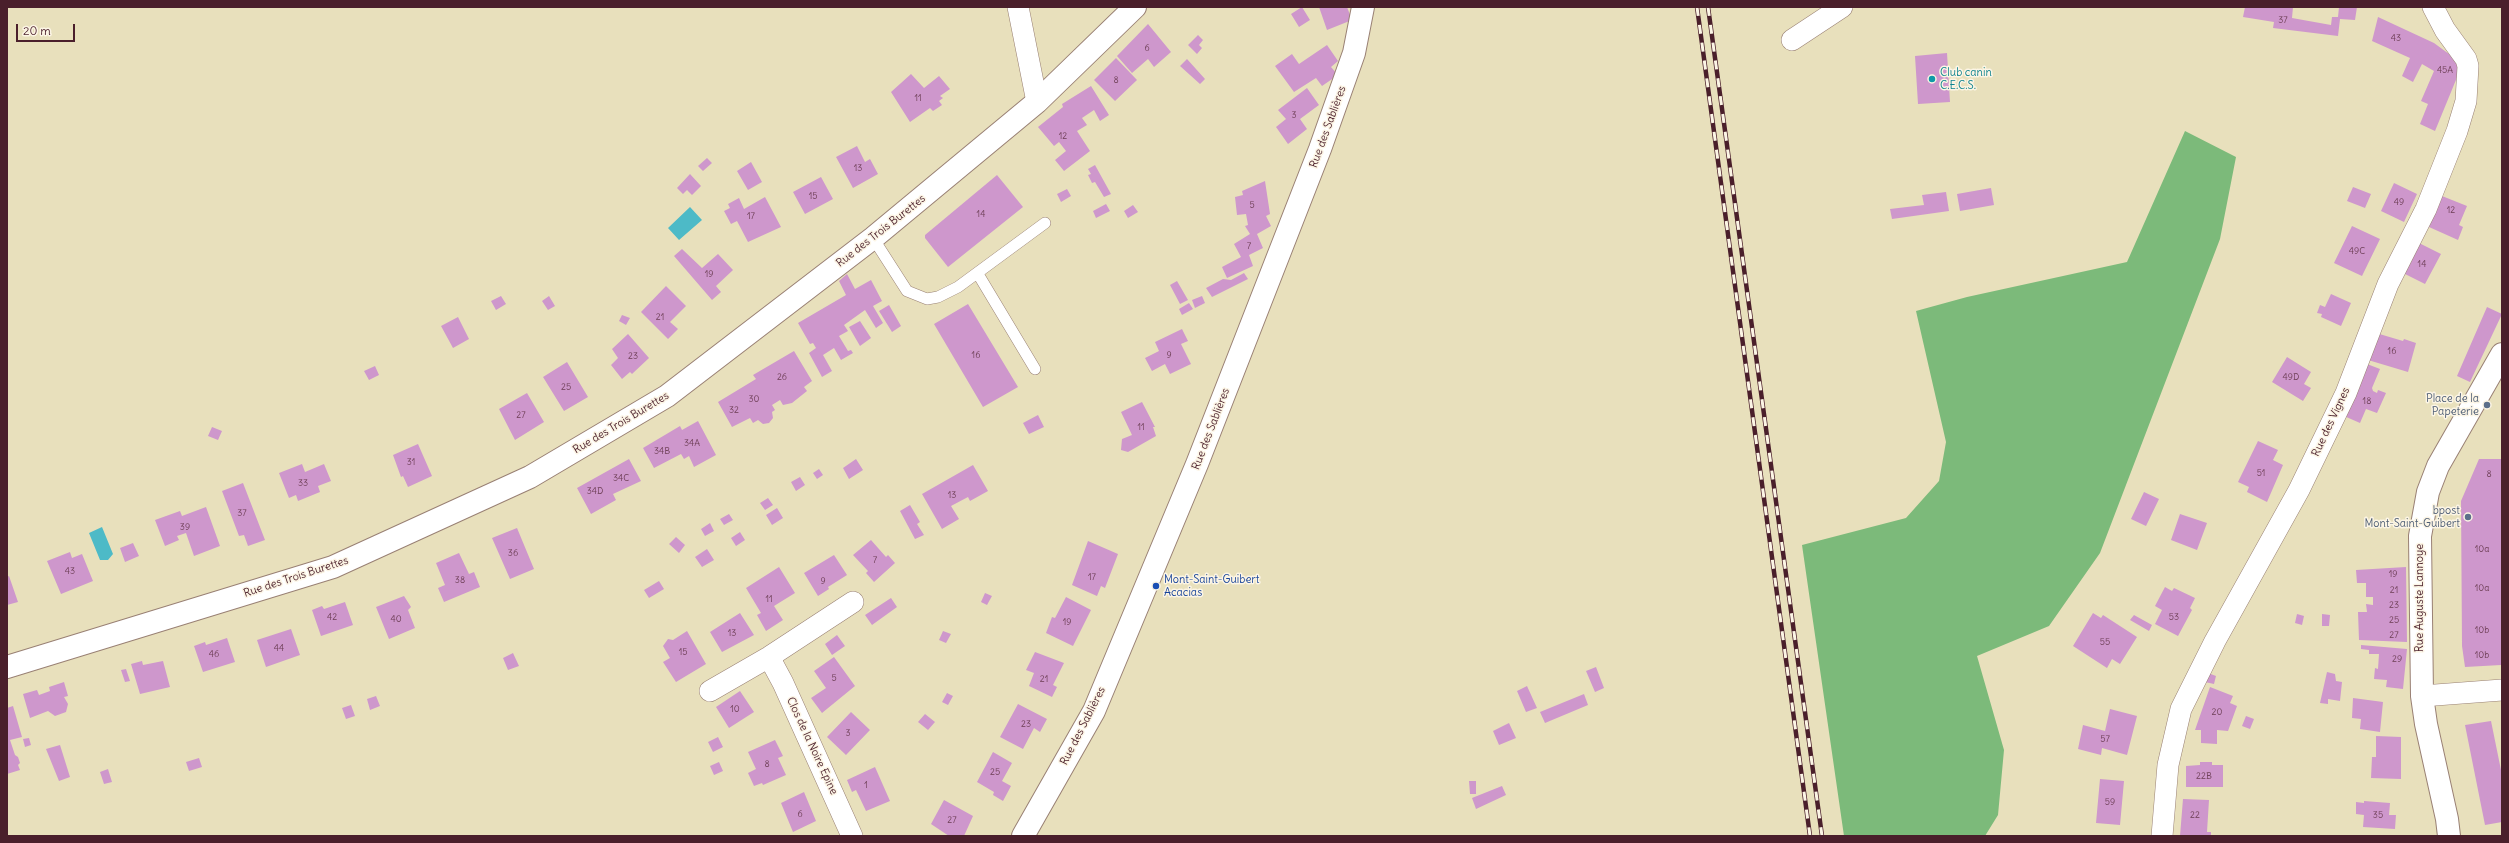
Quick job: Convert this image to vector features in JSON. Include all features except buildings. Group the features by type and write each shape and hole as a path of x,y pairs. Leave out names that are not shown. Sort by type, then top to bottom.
{"street":[{"path":"1018,7 1037,102"},
{"name":"Rue des Trois Burettes","path":"7,667 333,567 530,477 667,396 873,238 1037,102 1135,7"},
{"name":"Rue des Sablières","path":"1023,836 1094,711 1197,464 1320,150 1354,53 1363,7"},
{"path":"1792,40 1842,7"},
{"name":"Rue des Vignes","path":"2162,836 2168,765 2181,709 2215,641 2299,490 2346,393 2388,284 2432,194 2462,115 2468,86 2468,66 2466,59 2445,30 2433,7"},
{"name":"Rue Auguste Lannoye","path":"2449,836 2447,820 2426,724 2422,696 2419,558 2420,536 2428,492 2438,466 2452,439 2496,377 2502,354"},
{"path":"710,691 769,657 852,602"},
{"name":"Clos de la Noire Epine","path":"769,657 783,683 852,836"},
{"path":"2422,696 2502,690"}],"lane":[{"path":"873,238 907,291 916,296 927,299 938,297 978,274 1045,222"},
{"path":"978,274 1035,369"}],"green space":[{"path":"2185,131 2236,157 2220,239 2100,553 2049,626 1977,656 2004,750 1998,815 1985,836 1844,836 1802,545 1906,518 1939,481 1946,442 1916,311 1967,297 2127,262"}],"water":[{"path":"690,207 702,220 679,240 668,228"},
{"path":"102,527 113,554 108,560 100,560 89,533"}],"railway":[{"path":"1697,7 1810,836"},
{"path":"1708,7 1822,836"}],"place":[{"name":"Club canin C.E.C.S.","path":"1932,79"},
{"name":"Place de la Papeterie","path":"2487,405"},
{"name":"bpost Mont-Saint-Guibert","path":"2468,517"},
{"name":"Mont-Saint-Guibert Acacias","path":"1156,586"}]}
